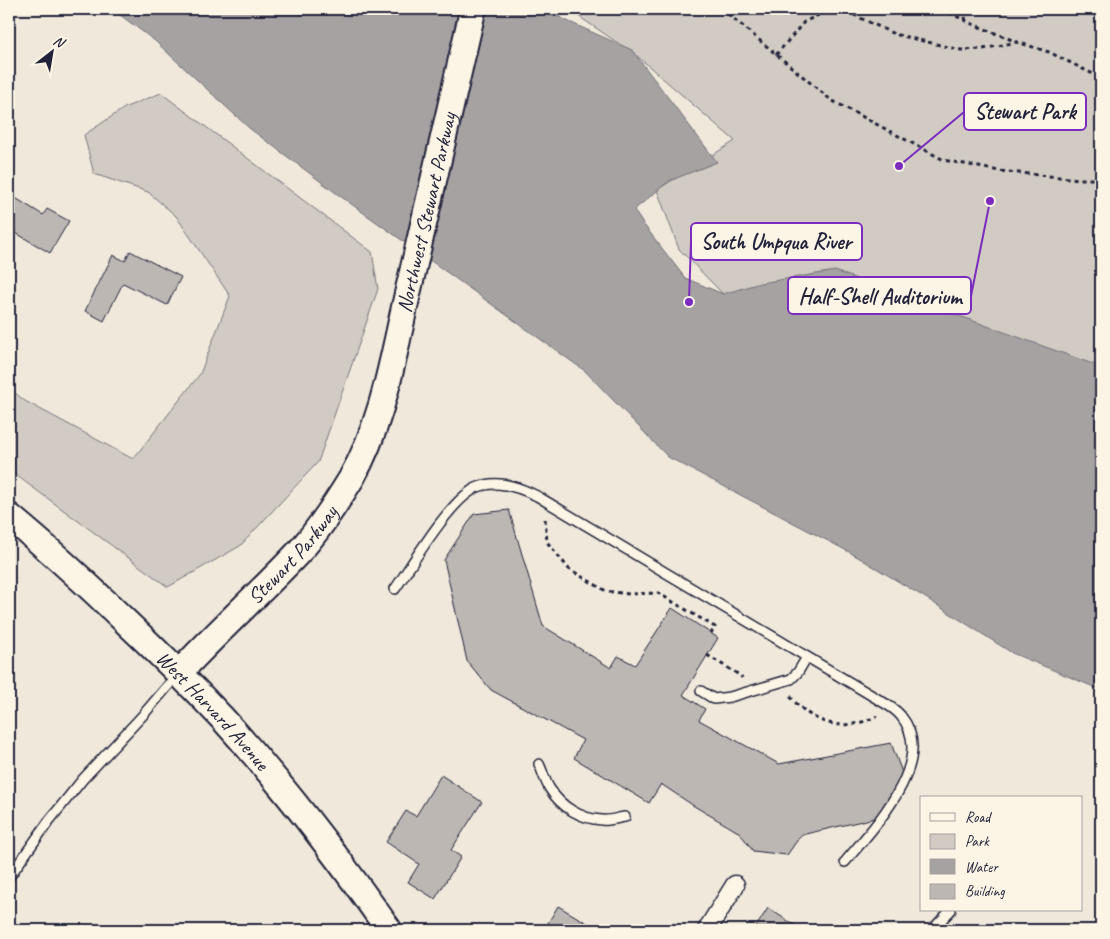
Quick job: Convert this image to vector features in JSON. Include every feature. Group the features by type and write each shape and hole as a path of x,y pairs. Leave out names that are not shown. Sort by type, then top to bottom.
{"main road":[{"name":"Northwest Stewart Parkway","path":"378,417 473,9"},
{"name":"Stewart Parkway","path":"179,673 213,636 297,554 326,517 350,480 366,450 378,417"},
{"name":"West Harvard Avenue","path":"9,516 41,542 93,590 179,673 224,720 286,793 334,854 389,930"}],"street":[{"path":"707,930 735,884"}],"lane":[{"path":"395,589 442,521 471,490 485,485 503,484 524,490 550,504 807,656 892,708 900,715 909,730 913,746 911,764 906,777 880,820 845,862"},
{"path":"701,691 714,699 730,697 785,681 791,679 798,672 807,656"},
{"path":"9,877 83,778 143,715 179,673"},
{"path":"539,764 550,790 575,813 603,820 625,817"},
{"path":"932,930 949,912"}],"path":[{"path":"722,9 831,100 944,160 999,171 1079,179 1101,179"},
{"path":"942,9 1016,42 1049,52 1101,78"},
{"path":"963,9 967,21"},
{"path":"776,55 804,22 829,10 850,13 894,34 961,50 983,49 1016,42"},
{"path":"550,504 544,521 546,542 569,569 606,591 629,594 658,593 715,627 711,633"},
{"path":"707,655 741,676 747,692"},
{"path":"785,681 791,697 807,714 835,725 852,725 871,719 892,708"}],"green space":[{"path":"568,9 1101,9 1101,367 723,294 679,249 657,190 735,141 637,56"},
{"path":"161,93 372,252 378,289 318,462 240,546 168,587 9,470 9,388 25,401 133,459 200,374 230,296 176,216 148,192 94,174 84,135 126,107"}],"water":[{"path":"112,9 545,9 632,50 717,162 669,181 634,210 685,278 723,294 760,283 835,271 1101,367 1101,690 1012,653 851,553 668,457 585,371 340,196 249,128 155,41"}],"building":[{"path":"1101,25 1101,56 1096,36"},
{"path":"9,194 43,215 47,209 69,221 50,253 9,229"},
{"path":"130,251 181,277 167,305 123,283 104,321 85,311 113,255 125,261"},
{"path":"509,510 543,626 611,668 618,656 635,665 672,608 718,638 683,695 705,709 699,720 779,764 891,743 903,775 875,818 801,835 787,855 753,851 740,833 661,784 649,803 574,758 583,740 491,690 467,661 444,560 474,514"},
{"path":"441,775 482,802 451,850 461,857 435,899 408,882 419,864 386,842 406,811 416,816"},
{"path":"558,906 599,930 544,930"},
{"path":"768,908 802,930 754,930"}],"place":[{"name":"Stewart Park","path":"899,166"},
{"name":"Half-Shell Auditorium","path":"990,201"},
{"name":"South Umpqua River","path":"689,302"}]}
